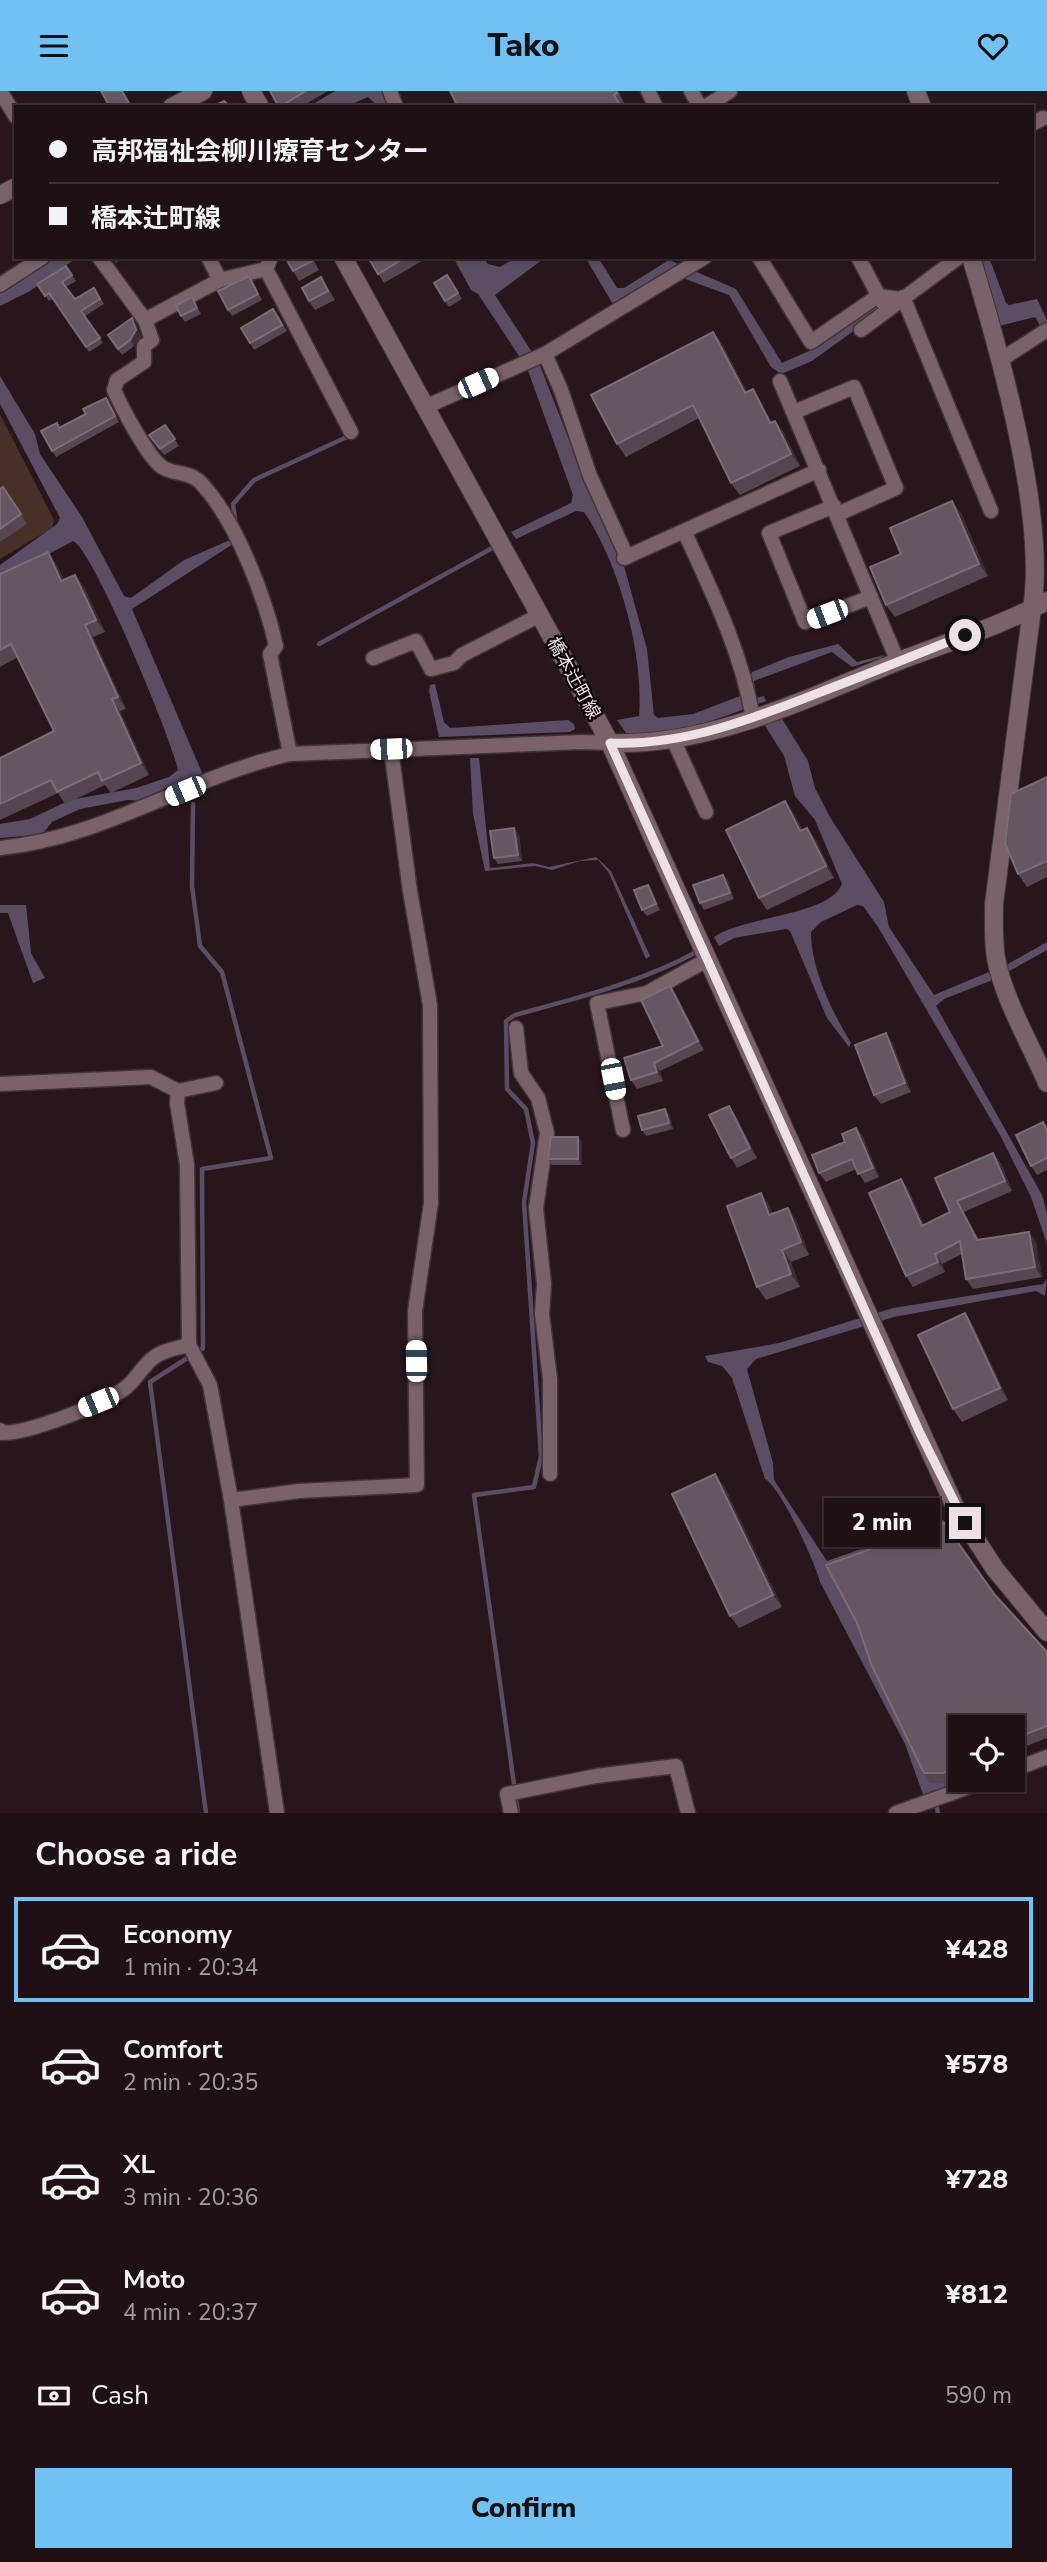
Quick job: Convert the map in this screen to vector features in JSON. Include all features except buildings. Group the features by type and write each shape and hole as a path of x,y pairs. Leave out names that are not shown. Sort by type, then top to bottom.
{"main road":[{"path":"176,105 203,91"},
{"name":"橋本辻町線","path":"344,259 610,743 956,1509 995,1569 1047,1632"},
{"path":"972,259 1032,460 1041,514 1038,592 1040,605 994,904 993,936 996,961 1006,989 1047,1083"},
{"path":"610,743 633,744 673,739 898,662 1040,605"}],"street":[{"path":"0,91 14,114"},
{"path":"706,105 730,91"},
{"path":"0,285 40,259"},
{"path":"100,259 145,320 152,339 144,346 144,362 117,380 114,390 159,465 199,480 228,521 270,617 276,646 270,654 290,754"},
{"path":"209,259 220,279"},
{"path":"425,407 541,355 702,259"},
{"path":"760,259 811,342 878,296 902,298"},
{"path":"859,259 886,311"},
{"path":"861,330 956,259"},
{"path":"145,320 220,279 269,263 351,432"},
{"path":"902,298 991,511"},
{"path":"1002,359 1047,330"},
{"path":"541,355 561,390 590,476 625,557 685,533 819,470"},
{"path":"780,381 898,662"},
{"path":"794,412 854,387 896,488 769,533 805,622 872,597"},
{"path":"685,533 734,640 752,713"},
{"path":"373,658 416,641 431,669 454,663 462,655 540,615"},
{"path":"673,739 706,812"},
{"path":"0,848 43,842 90,829 248,764 290,754 610,743"},
{"path":"231,1500 299,1491 417,1485 415,1311 431,1203 430,1005 410,891 391,749"},
{"path":"623,1130 597,1003 647,993 707,960"},
{"path":"516,1028 522,1073 538,1098 547,1133 536,1208 544,1284 542,1314 550,1379 550,1474"},
{"path":"0,1084 151,1077 178,1091 216,1083"},
{"path":"178,1091 187,1165 190,1345 210,1385 231,1500 277,1813"},
{"path":"0,1430 2,1433 15,1433 43,1425 119,1392 135,1380 155,1355 190,1345"},
{"path":"1025,1765 1047,1757"},
{"path":"511,1813 507,1794 596,1776 676,1766 688,1813"},
{"path":"896,1813 924,1809 962,1792"}],"shaded area":[{"path":"335,91 384,91 390,105 377,105 368,97 350,105 311,105"},
{"path":"47,259 75,259 30,291 0,306 0,289"},
{"path":"454,259 484,259 488,264 500,267 514,259 543,259 495,295 539,363 580,468 621,555 647,649 654,715 658,718 693,714 740,696 752,672 789,657 838,644 857,662 884,655 852,667 832,652 754,681 756,698 764,696 766,701 715,720 680,729 626,733 617,720 639,716 637,665 633,638 618,583 597,533 584,512 576,511 516,539 511,532 571,503 573,495 527,368 478,294 471,290"},
{"path":"586,259 599,259 617,288 624,288 669,260 736,289 782,363 809,351 877,304 877,314 812,361 781,374 771,367 729,295 669,273 614,306"},
{"path":"981,259 990,259 1006,303 1009,305 1037,299 1047,320 1047,337 1035,317 999,326"},
{"path":"0,376 35,434 40,454 82,517 124,596 131,598 184,560 230,540 233,544 132,609 203,775 143,801 128,800 80,809 52,822 44,832 35,835 0,838 0,824 30,819 70,800 136,788 169,777 178,770 131,647 83,551 73,541 0,580 0,565 57,524 60,518 0,404"},
{"path":"0,414 54,520 52,528 0,559"},
{"path":"435,684 444,722 450,728 568,720 574,724 575,729 570,732 439,737 429,691 430,685"},
{"path":"781,717 808,761 815,788 830,817 884,902 889,927 934,995 1008,964 1047,942 1047,950 995,979 944,999 936,1006 1042,1195 1047,1213 1047,1244 1031,1197 1000,1135 863,906 857,905 821,922 811,932 818,974 836,1017 851,1043 849,1047 827,1018 790,931 786,929 734,938 719,946 714,937 744,924 821,903 834,895 842,884 815,820 795,796 784,756 764,724"},
{"path":"470,758 479,758 490,868 533,863 549,867 596,857 611,871 650,956 646,959 609,873 598,860 580,861 552,870 535,866 485,871 473,814"},
{"path":"0,905 26,905 31,953 45,978 33,983 8,913 0,913"},
{"path":"1047,1279 1045,1296 1036,1291 894,1317 756,1359 747,1369 773,1463 774,1480 827,1561 944,1520 945,1523 828,1564 878,1667 948,1758 948,1788 924,1797 905,1744 820,1582 796,1526 779,1495 765,1479 732,1378 722,1366 708,1362 705,1356 779,1343 893,1308 1043,1284"}],"waterway":[{"path":"236,525 233,504 254,480 349,436"},
{"path":"319,644 496,546"},
{"path":"193,804 192,886 200,946 222,972 271,1158 202,1169 203,1348 150,1382 206,1813"},
{"path":"518,1813 474,1495 534,1487 541,1456 524,1202 533,1143 526,1109 507,1089 506,1021 515,1015 633,980 700,950"},
{"path":"935,1800 938,1813"}],"route":[{"path":"965,635 753,718 696,735 633,744 610,743 920,1433 965,1523"}]}
